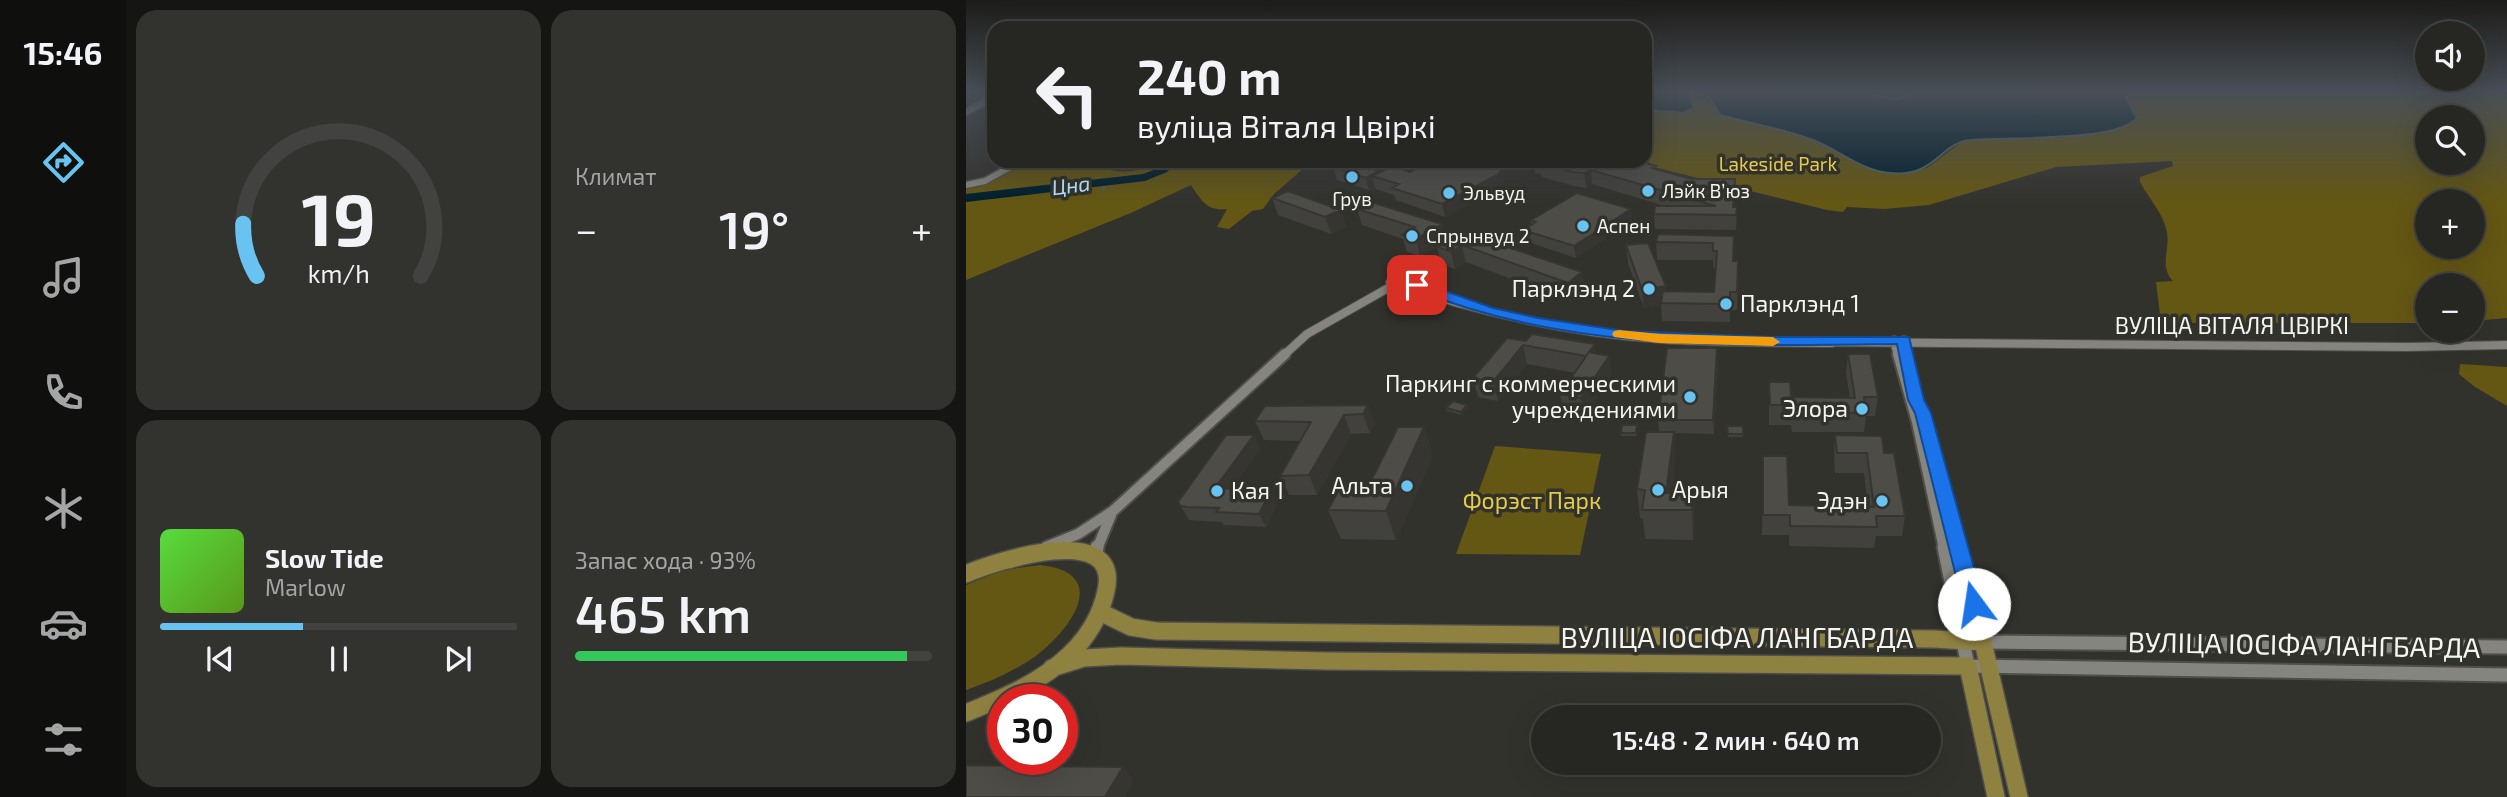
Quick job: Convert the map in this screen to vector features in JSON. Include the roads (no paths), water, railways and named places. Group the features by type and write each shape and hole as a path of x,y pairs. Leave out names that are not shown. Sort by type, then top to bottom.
{"main road":[{"path":"966,713 1019,688 1052,668 1082,640 1100,612 1108,594 1109,580 1102,565 1095,558 1063,550 1035,551 1004,558 968,572"},
{"name":"ВУЛІЦА ІОСІФА ЛАНГБАРДА","path":"1100,612 1131,627 1156,631 1964,639 1983,642"},
{"path":"1983,642 2019,797"},
{"name":"ВУЛІЦА ІОСІФА ЛАНГБАРДА","path":"1052,668 1084,658 1121,656 1339,661 1968,666"},
{"path":"1968,666 1996,797"}],"street":[{"path":"966,185 985,181 1008,168"},
{"name":"ВУЛІЦА ВІТАЛЯ ЦВІРКІ","path":"1113,511 1222,410 1317,328 1396,282 1458,302 1538,322 1672,339 1899,342 1950,346 1958,343 2393,347 2507,345"},
{"path":"1899,342 1968,666"},
{"path":"1899,342 1916,400 1923,413 1983,642"},
{"path":"1035,551 1078,534 1113,511"},
{"path":"1095,558 1099,539 1113,511"},
{"name":"ВУЛІЦА ІОСІФА ЛАНГБАРДА","path":"1983,642 2507,647"},
{"name":"ВУЛІЦА ІОСІФА ЛАНГБАРДА","path":"1968,666 2507,675"}],"water":[{"path":"1780,129 2115,129 2085,135 1961,142 1928,165 1905,173 1890,173 1870,168 1802,136"}],"waterway":[{"name":"Цна","path":"966,198 1145,177 1165,168"},
{"path":"1103,190 1106,183"}],"place":[{"name":"Грув","path":"1352,177"},
{"name":"Лэйк В’юз","path":"1648,191"},
{"name":"Эльвуд","path":"1449,193"},
{"name":"Аспен","path":"1583,226"},
{"name":"Спрынвуд 2","path":"1412,236"},
{"name":"Парклэнд 2","path":"1649,289"},
{"name":"Парклэнд 1","path":"1726,304"},
{"name":"Паркинг с коммерческими учреждениями","path":"1690,397"},
{"name":"Элора","path":"1862,409"},
{"name":"Альта","path":"1407,486"},
{"name":"Арыя","path":"1658,490"},
{"name":"Кая 1","path":"1217,491"},
{"name":"Эдэн","path":"1882,501"}],"park label":[{"name":"Lakeside Park","path":"1778,164"},
{"name":"Форэст Парк","path":"1532,501"}]}
